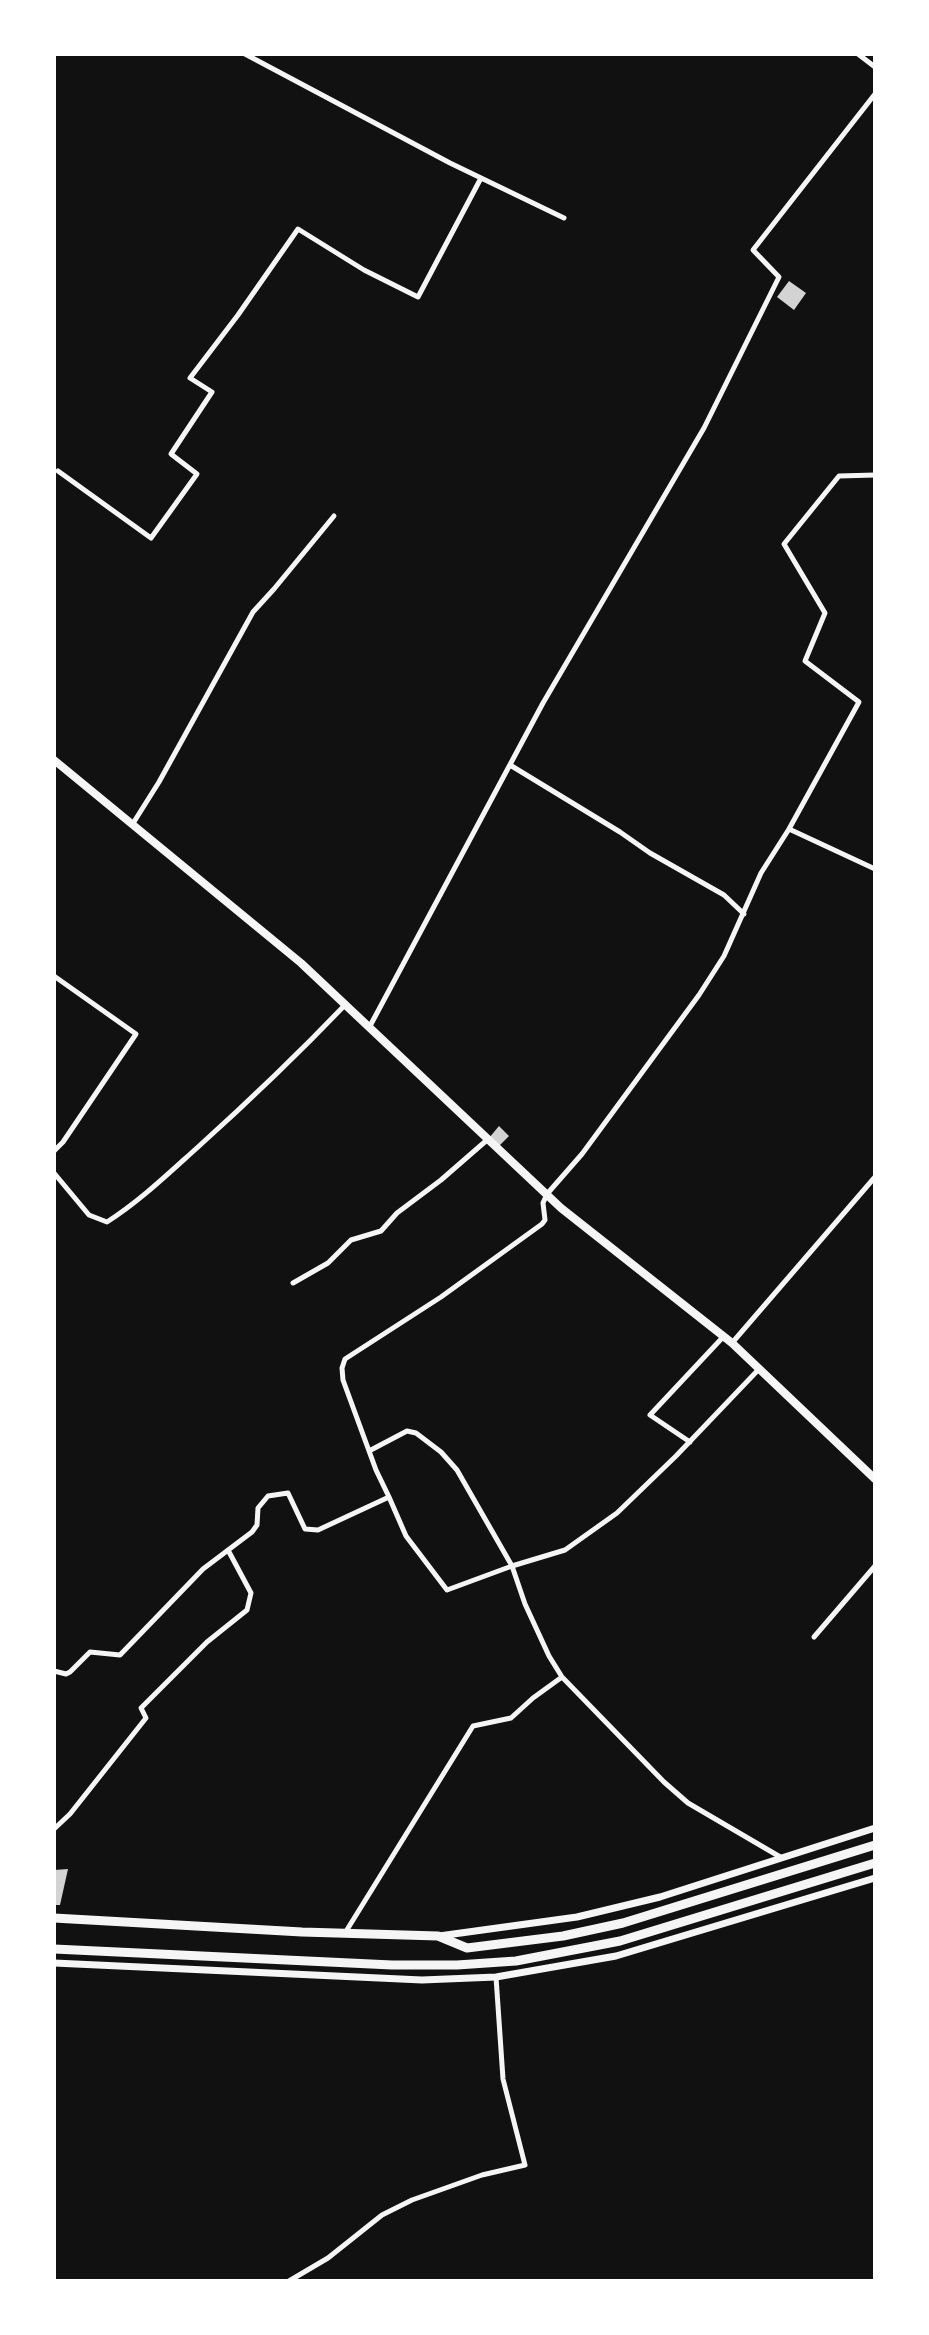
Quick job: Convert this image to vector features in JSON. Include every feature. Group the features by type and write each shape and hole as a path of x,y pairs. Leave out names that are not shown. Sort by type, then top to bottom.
{"highway":[{"path":"54,1918 438,1936 467,1948 564,1936 623,1923 875,1845"},
{"path":"54,1949 392,1965 516,1961 620,1941 875,1863"}],"main road":[{"path":"54,760 263,930 370,1026 487,1140 580,1224 724,1336 875,1479"}],"street":[{"path":"245,54 318,95 564,218"},
{"path":"858,54 875,67"},
{"path":"370,1026 543,703 704,428 779,277 752,250 875,94"},
{"path":"55,472 151,538 197,474 171,454 212,392 190,379 298,229 364,270 418,297 481,178"},
{"path":"760,1368 690,1442 617,1513 565,1550 447,1590 406,1536 342,1380 345,1359 441,1297 542,1224 545,1220 543,1203 547,1194 582,1154 699,995 724,956 761,873 789,829 859,702 805,661 825,613 784,544 839,476 875,475"},
{"path":"132,825 159,782 253,612 334,516"},
{"path":"510,765 650,853 724,895 744,914"},
{"path":"789,829 875,869"},
{"path":"54,976 136,1034 63,1142 54,1151"},
{"path":"54,1173 89,1215 107,1222 131,1207 221,1127 345,1005"},
{"path":"293,1283 328,1263 351,1240 381,1231 397,1213 487,1140"},
{"path":"732,1343 875,1177"},
{"path":"690,1442 650,1415 724,1336"},
{"path":"369,1451 407,1431 416,1433 441,1452 457,1470 512,1566 525,1604 549,1656 562,1677 664,1782 688,1802 782,1858"},
{"path":"54,1671 66,1674 70,1672 90,1652 120,1655 203,1569 252,1532 257,1525 258,1508 268,1496 288,1493 305,1529 318,1530 389,1497"},
{"path":"54,1829 70,1814 146,1718 141,1707 207,1642 247,1610 251,1593 228,1550"},
{"path":"814,1637 875,1566"},
{"path":"345,1933 473,1726 510,1718 562,1677"},
{"path":"438,1936 577,1917 660,1897 875,1828"},
{"path":"54,1963 422,1980 496,1977 615,1956 875,1878"},
{"path":"289,2281 328,2258 382,2215 412,2200 457,2183 525,2165 503,2079 496,1977"}],"building":[{"path":"789,281 806,293 794,310 777,297"},
{"path":"499,1126 509,1136 499,1146 489,1138"},
{"path":"68,1869 60,1905 54,1905 54,1870"}]}
